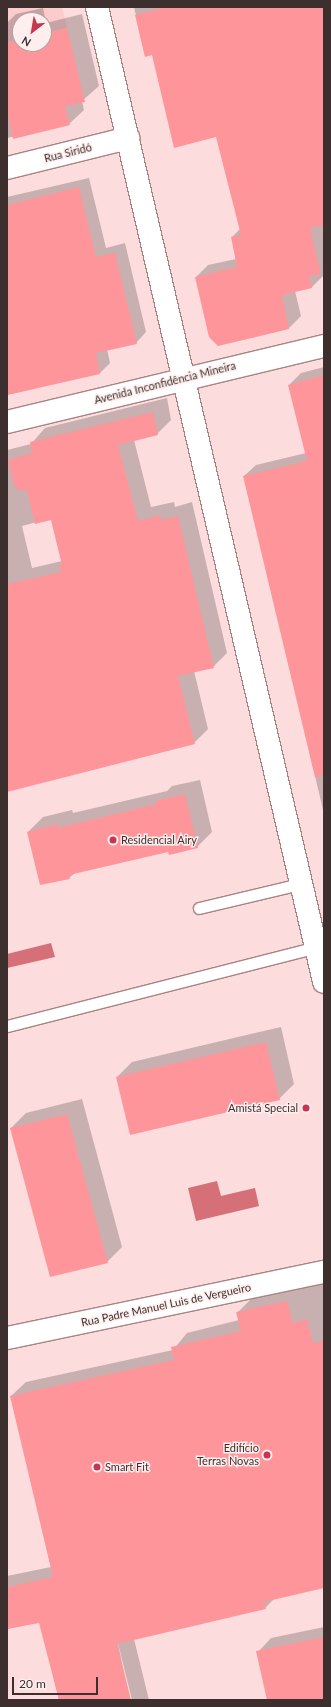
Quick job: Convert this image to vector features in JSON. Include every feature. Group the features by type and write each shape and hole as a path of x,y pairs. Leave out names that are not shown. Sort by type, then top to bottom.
{"street":[{"path":"97,7 182,379 324,982"},
{"name":"Rua Siridó","path":"7,168 128,138"},
{"name":"Avenida Inconfidência Mineira","path":"7,422 324,346"},
{"name":"Rua Padre Manuel Luis de Vergueiro","path":"7,1338 324,1272"}],"lane":[{"path":"199,908 300,884"},
{"path":"7,1026 316,947"}],"shaded area":[{"path":"7,7 62,7 67,28 52,31 52,12 12,12 12,41 7,42"},
{"path":"51,943 55,957 7,968 7,954"},
{"path":"217,1181 221,1196 255,1188 259,1206 196,1221 188,1188"}],"building":[{"path":"167,7 324,7 324,225 310,228 321,274 309,276 312,288 282,295 289,329 218,346 209,337 195,277 237,267 231,237 241,235 216,137 174,148 152,55 145,57 135,15"},
{"path":"67,28 85,102 65,106 70,125 13,139 7,112 7,43 12,41 12,52 52,52 52,32"},
{"path":"79,187 96,257 115,253 137,344 96,353 100,374 7,395 7,205"},
{"path":"324,375 324,776 315,777 243,476 307,461 288,385"},
{"path":"153,412 158,435 118,445 138,521 160,515 161,520 178,516 214,668 178,676 195,744 7,792 7,584 61,572 59,565 62,565 51,520 35,524 27,491 15,488 8,460 32,453 30,442"},
{"name":"Residencial Airy","path":"185,794 198,848 169,855 168,852 69,875 70,879 40,885 27,832 57,824 58,828 156,804 156,801"},
{"path":"266,1042 280,1100 130,1135 116,1077"},
{"path":"67,1114 108,1263 50,1277 10,1128"},
{"path":"287,1301 293,1323 307,1319 313,1343 324,1341 324,1588 264,1602 266,1609 117,1644 131,1700 59,1700 39,1623 7,1629 7,1587 53,1577 10,1396 174,1360 171,1347 241,1331 236,1312"},
{"path":"324,1637 324,1700 267,1700 256,1651"}],"place":[{"name":"Residencial Airy","path":"113,840"},
{"name":"Amistá Special","path":"306,1108"},
{"name":"Edifício Terras Novas","path":"267,1455"},
{"name":"Smart Fit","path":"97,1467"}]}
